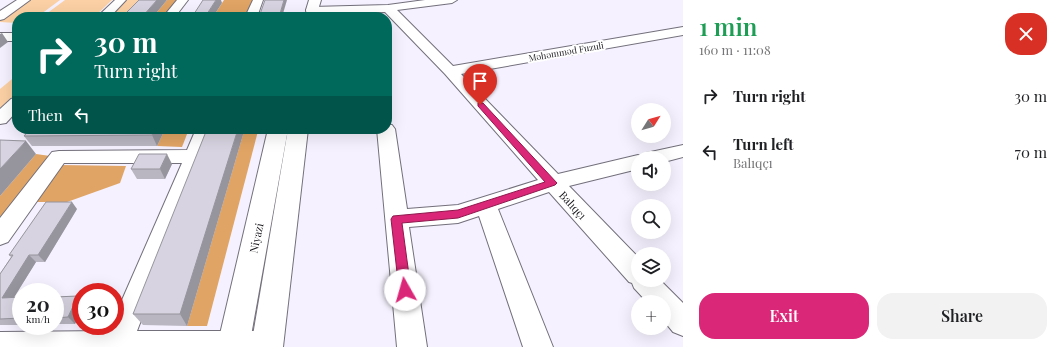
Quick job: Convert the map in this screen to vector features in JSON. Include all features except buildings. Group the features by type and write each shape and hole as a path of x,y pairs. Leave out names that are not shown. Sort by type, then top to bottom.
{"main road":[{"name":"Niyazi","path":"234,346 277,134"},
{"path":"267,346 297,134"}],"street":[{"path":"0,16 26,0"},
{"path":"108,12 121,0"},
{"path":"173,12 183,0"},
{"path":"253,12 258,0"},
{"path":"311,11 378,11 452,0"},
{"name":"Balıqçı","path":"392,23 450,71 552,183 631,267"},
{"name":"Məhəmməd Fuzuli","path":"450,71 683,31"},
{"path":"0,37 12,37"},
{"path":"0,119 12,107"},
{"path":"117,346 203,134"},
{"path":"387,134 412,347"},
{"path":"671,154 683,151"},
{"path":"0,235 59,157 194,156"},
{"path":"396,219 458,214 552,183 631,164"},
{"path":"486,206 538,347"},
{"path":"650,287 657,295"},
{"path":"671,309 683,322"},
{"path":"0,346 267,346"}],"shaded area":[{"path":"29,0 60,0 44,12 12,12 12,23 0,22 0,18"},
{"path":"65,0 112,0 99,12 49,12"},
{"path":"127,0 150,0 139,12 114,12"},
{"path":"167,0 179,0 169,12 157,12"},
{"path":"224,0 258,0 250,12 216,12"},
{"path":"12,79 12,97 0,109 0,89"},
{"path":"163,134 187,134 182,147 157,146"},
{"path":"243,134 257,134 207,326 187,326"},
{"path":"36,154 50,156 0,220 0,196"},
{"path":"60,165 126,166 120,183 67,202 34,202"}],"route":[{"path":"405,290 396,219 458,214 552,183 480,105"}]}
